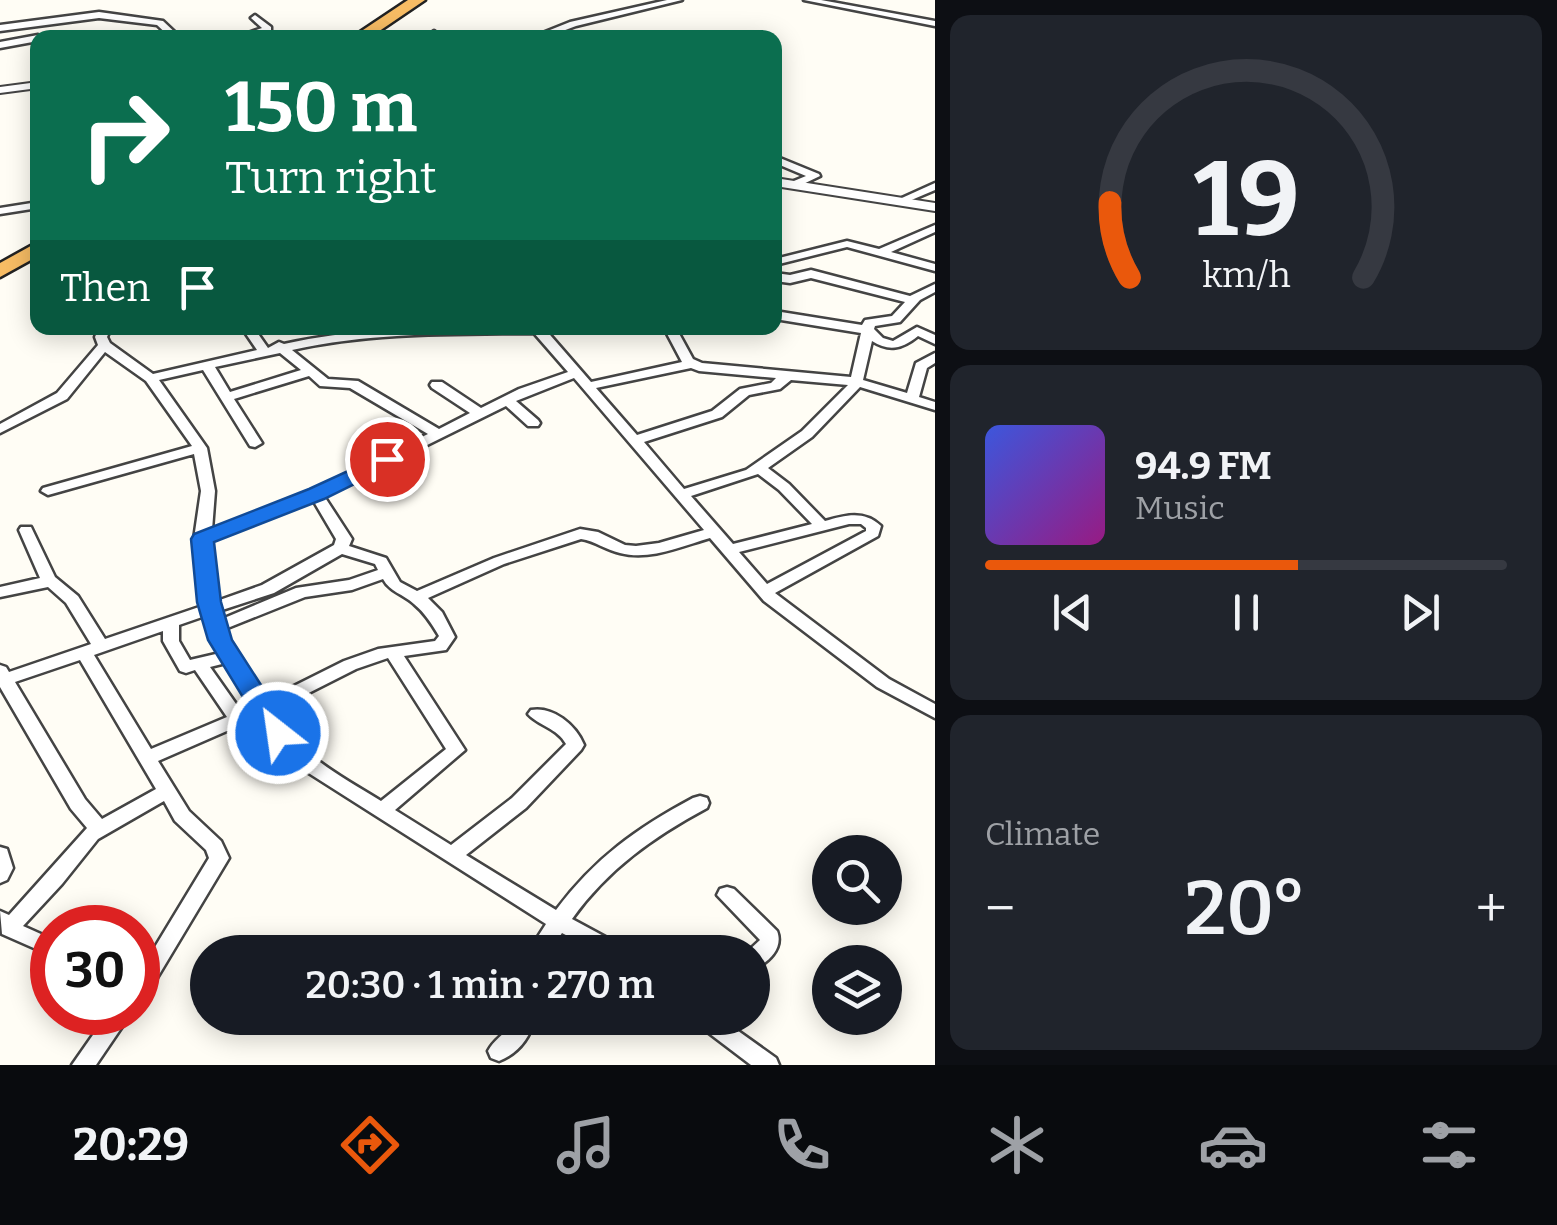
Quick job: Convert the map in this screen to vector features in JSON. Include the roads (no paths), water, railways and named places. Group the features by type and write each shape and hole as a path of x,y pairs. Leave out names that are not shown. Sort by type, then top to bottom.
{"highway":[{"path":"370,30 418,0"},
{"path":"0,271 30,253"}],"street":[{"path":"556,30 678,0"},
{"path":"808,0 934,24"},
{"path":"0,28 99,15 160,23 168,30"},
{"path":"255,18 268,28 262,30"},
{"path":"0,46 30,40"},
{"path":"0,90 30,86"},
{"path":"782,162 815,176 793,185"},
{"path":"782,183 934,208"},
{"path":"898,202 934,186"},
{"path":"0,211 30,205"},
{"path":"880,253 934,228"},
{"path":"782,260 840,244 934,268"},
{"path":"782,278 812,274 912,300"},
{"path":"683,494 759,468 807,434 856,382 870,322 896,319 912,300 934,288"},
{"path":"782,316 868,330 880,342 893,345 901,344 917,331 934,340"},
{"path":"253,335 263,350"},
{"path":"151,378 313,335"},
{"path":"544,335 765,592 883,683 934,712"},
{"path":"674,335 692,364"},
{"path":"0,429 62,396 105,336 151,378 200,448 208,491 202,539 210,609 228,657 278,733 302,760 584,935"},
{"path":"280,346 325,383 354,384 438,434"},
{"path":"912,398 921,366 934,357"},
{"path":"206,364 256,443"},
{"path":"588,386 692,364 856,382 934,406"},
{"path":"226,397 310,372"},
{"path":"202,539 316,494 479,413 576,373"},
{"path":"637,440 717,414 745,392 771,388 787,376"},
{"path":"437,385 479,413"},
{"path":"507,400 532,423"},
{"path":"48,491 200,448"},
{"path":"759,468 820,524"},
{"path":"98,828 78,804 2,677 268,589 341,548 344,539 316,494"},
{"path":"730,550 820,524 858,519 871,523 875,529 765,592"},
{"path":"26,530 49,580 72,600 92,648 167,791 182,816 214,846 219,858 160,956"},
{"path":"417,597 499,561 580,534 594,535 619,548 635,551 714,532"},
{"path":"148,758 265,708 350,665 392,652 445,643 447,637 436,616 417,597 394,586 380,561 341,548"},
{"path":"216,628 302,592 352,585 386,572"},
{"path":"0,592 49,580"},
{"path":"171,622 171,641 182,663 190,668 228,657"},
{"path":"382,810 456,750 392,652"},
{"path":"201,666 238,720"},
{"path":"452,854 518,803 574,745 575,740 558,724 538,714"},
{"path":"30,936 5,923 98,828 167,791"},
{"path":"549,935 599,868 650,829 700,803"},
{"path":"0,854 4,868 0,874"},
{"path":"727,895 768,935"},
{"path":"83,1065 105,1035"},
{"path":"499,1051 518,1035"},
{"path":"727,1035 768,1065"}]}
